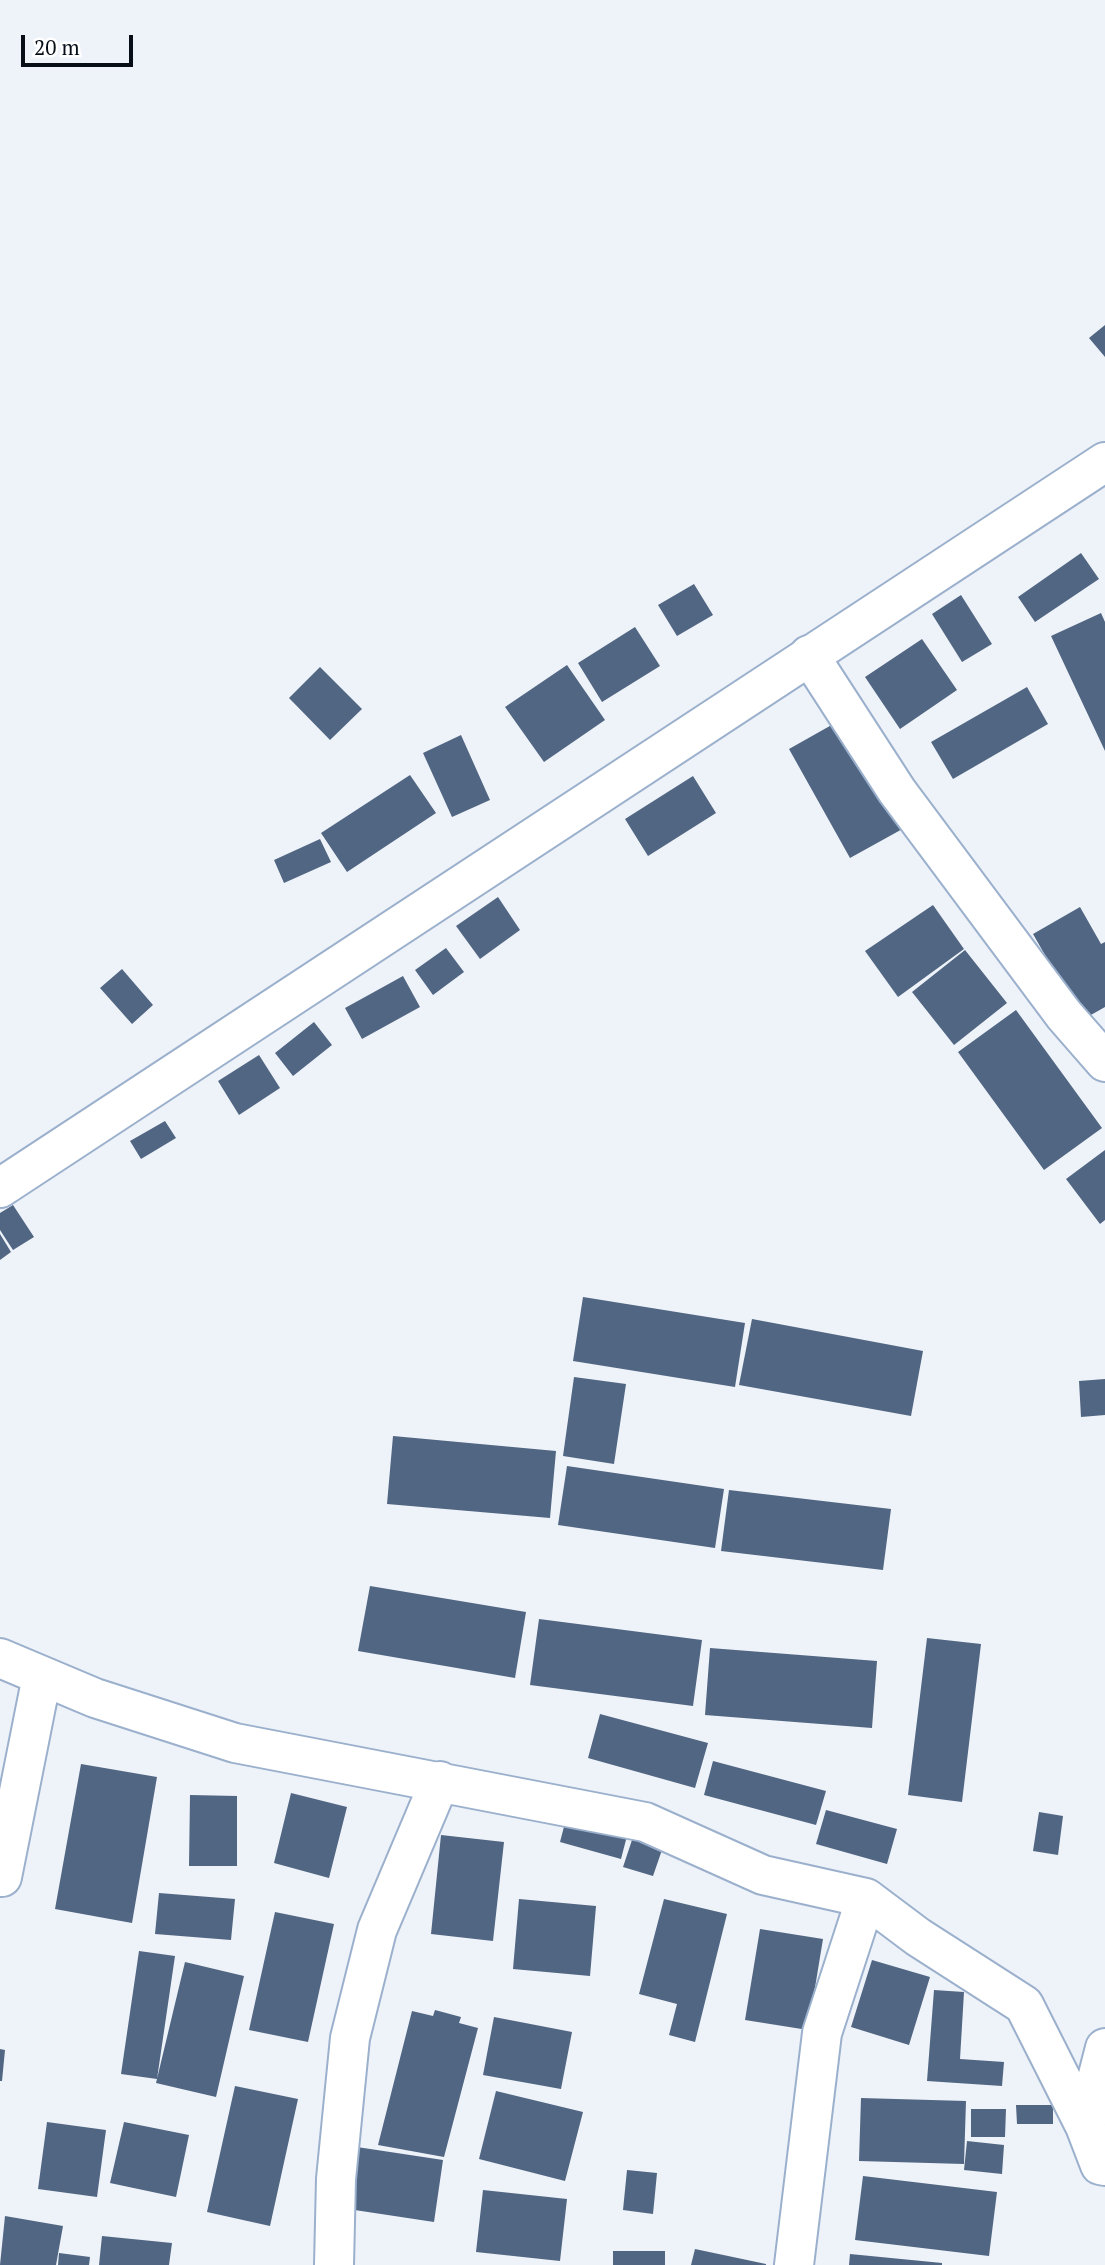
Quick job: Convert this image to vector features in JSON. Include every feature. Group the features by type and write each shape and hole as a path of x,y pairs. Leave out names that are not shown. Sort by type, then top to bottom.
{"street":[{"path":"0,1188 1105,461"},
{"path":"809,655 897,791 1064,1015 1105,1062"},
{"path":"0,1658 95,1698 236,1743 440,1780 645,1822 763,1875 866,1898 918,1937 1024,2005 1085,2126 1100,2165 1105,2166"},
{"path":"2,1877 42,1676"},
{"path":"334,2265 336,2179 350,2038 377,1930 440,1780"},
{"path":"794,2265 822,2033 866,1898"},
{"path":"1085,2126 1105,2048"}],"building":[{"path":"1105,325 1105,357 1089,338"},
{"path":"1081,553 1099,579 1035,622 1018,597"},
{"path":"694,584 713,615 677,636 658,605"},
{"path":"961,595 992,644 962,662 932,614"},
{"path":"1101,613 1105,622 1105,751 1051,636"},
{"path":"635,627 660,666 602,702 578,663"},
{"path":"922,639 957,690 900,729 865,677"},
{"path":"567,665 605,720 544,762 505,707"},
{"path":"320,667 362,709 330,740 289,698"},
{"path":"1027,687 1048,724 953,779 931,742"},
{"path":"844,718 906,827 850,858 789,749"},
{"path":"461,735 490,800 452,817 423,753"},
{"path":"410,775 436,813 347,872 321,833"},
{"path":"693,776 716,813 648,856 625,819"},
{"path":"320,839 331,862 284,883 274,860"},
{"path":"498,897 520,930 480,959 456,926"},
{"path":"933,905 964,949 898,997 865,951"},
{"path":"1080,907 1101,944 1105,942 1105,1007 1082,1020 1033,934"},
{"path":"446,948 464,972 433,995 415,970"},
{"path":"965,950 1007,1003 954,1045 912,992"},
{"path":"122,969 153,1005 132,1024 100,988"},
{"path":"403,976 420,1007 362,1039 345,1008"},
{"path":"1016,1010 1102,1128 1044,1170 958,1052"},
{"path":"314,1022 332,1045 293,1076 275,1053"},
{"path":"259,1055 280,1088 239,1115 218,1081"},
{"path":"165,1121 176,1138 141,1159 130,1141"},
{"path":"1105,1150 1105,1220 1100,1224 1066,1179"},
{"path":"13,1205 34,1237 13,1250 0,1230 0,1213"},
{"path":"0,1234 11,1252 0,1260"},
{"path":"583,1297 745,1323 735,1387 573,1361"},
{"path":"752,1319 923,1351 911,1416 739,1385"},
{"path":"574,1377 626,1384 614,1464 563,1456"},
{"path":"1105,1379 1105,1415 1081,1417 1079,1381"},
{"path":"393,1436 556,1451 550,1518 387,1504"},
{"path":"567,1466 724,1489 715,1548 558,1525"},
{"path":"729,1490 891,1509 883,1570 721,1551"},
{"path":"370,1586 526,1612 515,1678 358,1651"},
{"path":"539,1619 702,1640 693,1706 530,1685"},
{"path":"927,1638 981,1644 962,1802 908,1795"},
{"path":"710,1648 877,1661 872,1728 705,1715"},
{"path":"600,1714 708,1743 695,1788 588,1758"},
{"path":"713,1761 826,1791 816,1825 704,1795"},
{"path":"81,1764 157,1777 132,1923 55,1909"},
{"path":"291,1793 347,1807 329,1878 274,1863"},
{"path":"190,1795 237,1796 237,1866 189,1866"},
{"path":"826,1810 897,1829 887,1864 816,1844"},
{"path":"1039,1812 1063,1816 1058,1855 1033,1851"},
{"path":"566,1819 627,1836 621,1859 560,1842"},
{"path":"441,1835 504,1842 493,1941 431,1934"},
{"path":"633,1837 663,1847 653,1876 623,1867"},
{"path":"159,1893 235,1899 231,1940 155,1934"},
{"path":"519,1899 596,1906 590,1976 513,1969"},
{"path":"664,1899 727,1914 695,2042 669,2035 677,2004 639,1994"},
{"path":"275,1912 334,1924 308,2042 249,2030"},
{"path":"760,1929 823,1939 808,2030 745,2020"},
{"path":"139,1951 175,1956 157,2079 121,2074"},
{"path":"872,1960 930,1977 909,2045 851,2027"},
{"path":"185,1962 244,1976 216,2097 156,2083"},
{"path":"934,1990 964,1992 960,2059 1004,2062 1002,2086 927,2081"},
{"path":"435,2010 461,2017 459,2023 478,2028 444,2157 378,2145 412,2011 433,2016"},
{"path":"494,2017 572,2032 561,2089 483,2075"},
{"path":"0,2049 5,2050 2,2081 0,2081"},
{"path":"235,2086 298,2099 270,2226 207,2212"},
{"path":"496,2091 583,2112 565,2181 479,2159"},
{"path":"861,2098 966,2101 964,2164 859,2161"},
{"path":"1016,2105 1053,2105 1053,2124 1017,2124"},
{"path":"971,2109 1006,2109 1005,2137 971,2137"},
{"path":"47,2122 106,2130 97,2197 38,2189"},
{"path":"124,2122 189,2135 176,2197 110,2183"},
{"path":"967,2141 1004,2145 1002,2174 964,2170"},
{"path":"357,2147 443,2160 434,2222 348,2209"},
{"path":"627,2170 657,2173 653,2214 623,2210"},
{"path":"863,2176 997,2192 989,2256 855,2240"},
{"path":"483,2190 567,2199 560,2261 476,2252"},
{"path":"5,2216 63,2226 56,2265 0,2265"},
{"path":"102,2236 172,2243 169,2265 99,2265"},
{"path":"695,2249 766,2264 766,2265 691,2265"},
{"path":"613,2251 665,2251 665,2265 613,2265"},
{"path":"59,2253 90,2257 89,2265 58,2265"},
{"path":"850,2254 942,2263 942,2265 849,2265"}]}
